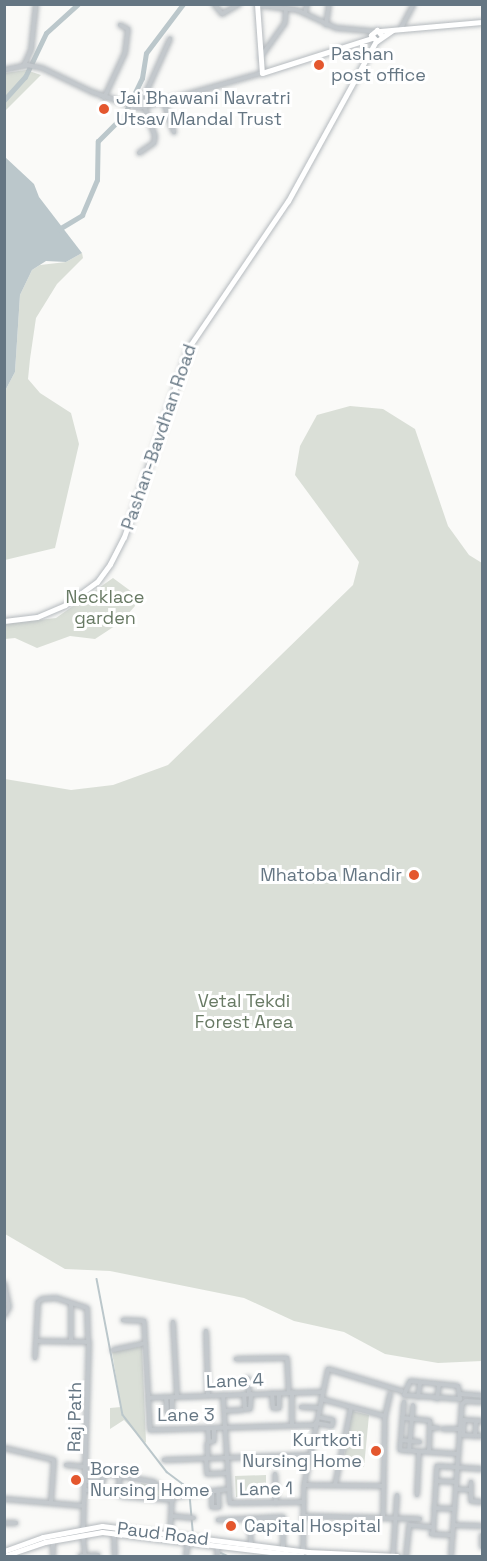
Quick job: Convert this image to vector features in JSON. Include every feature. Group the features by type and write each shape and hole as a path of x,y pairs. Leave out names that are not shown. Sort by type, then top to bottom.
{"main road":[{"path":"257,5 260,58 263,70"},
{"path":"263,70 276,68 400,28 483,22"},
{"path":"263,70 376,36"},
{"name":"Pashan-Bavdhan Road","path":"5,620 37,617 65,605 97,582 110,564 124,537 189,346 288,201 369,54 376,36"},
{"name":"Paud Road","path":"4,1551 102,1526 303,1555 397,1557"},
{"name":"Paud Road","path":"4,1556 14,1555 83,1531 166,1536"},
{"name":"Paud Road","path":"218,1544 283,1549 303,1555"}],"street":[{"path":"25,65 31,50 36,4"},
{"path":"214,4 222,14 239,4"},
{"path":"305,13 307,4"},
{"path":"326,25 329,4"},
{"path":"400,28 414,4"},
{"path":"257,5 286,9 296,7 326,25 376,36"},
{"path":"260,58 285,23 286,9"},
{"path":"104,98 125,53 128,29 120,25"},
{"path":"137,108 170,39"},
{"path":"4,70 25,65 34,66 104,98 137,108 164,103 263,70"},
{"path":"164,103 174,132"},
{"path":"139,153 154,143 155,136 145,108"},
{"path":"4,1283 9,1307 4,1316"},
{"path":"35,1358 38,1341 38,1302 50,1298 71,1303 71,1342"},
{"name":"Raj Path","path":"71,1303 87,1308 88,1469 83,1531 87,1556"},
{"name":"Lane 3","path":"123,1320 143,1320 150,1430 208,1430 316,1424"},
{"path":"171,1398 173,1322"},
{"path":"206,1331 208,1395"},
{"path":"38,1341 88,1342"},
{"path":"113,1350 145,1343"},
{"path":"236,1359 287,1358 292,1425"},
{"path":"303,1555 303,1485 328,1370 402,1391"},
{"path":"248,1378 248,1394"},
{"path":"408,1381 420,1382 458,1386 461,1394 459,1401 418,1397 404,1393 408,1381"},
{"path":"418,1397 420,1382"},
{"path":"437,1399 439,1384"},
{"name":"Lane 4","path":"148,1398 323,1392"},
{"path":"272,1393 273,1408 279,1408 279,1393"},
{"path":"383,1518 385,1416 390,1394"},
{"path":"461,1394 483,1396"},
{"name":"Lane 1","path":"223,1395 227,1473 233,1505 303,1502"},
{"path":"321,1399 385,1416"},
{"path":"404,1401 400,1450 458,1454"},
{"path":"461,1433 460,1419 463,1403 483,1402"},
{"path":"409,1451 412,1405"},
{"path":"301,1407 320,1408"},
{"path":"335,1485 351,1408"},
{"path":"224,1411 242,1410"},
{"path":"316,1424 332,1426 333,1420 318,1417"},
{"path":"403,1418 430,1421 429,1452"},
{"path":"452,1557 461,1433 464,1420 483,1421"},
{"path":"475,1436 476,1421"},
{"path":"430,1428 483,1436"},
{"path":"208,1430 209,1442 214,1441 214,1429"},
{"path":"401,1440 420,1442"},
{"path":"207,1444 207,1474 227,1473"},
{"path":"4,1448 53,1459 51,1502"},
{"path":"417,1495 419,1452"},
{"path":"437,1453 432,1534 453,1535"},
{"path":"164,1460 310,1455"},
{"path":"66,1465 154,1482 172,1498 172,1516 166,1536"},
{"path":"437,1466 483,1469"},
{"path":"87,1481 103,1482 104,1472"},
{"path":"275,1474 276,1503"},
{"path":"118,1493 120,1475"},
{"path":"436,1481 456,1482"},
{"path":"471,1482 471,1501 483,1502"},
{"path":"303,1485 383,1486"},
{"path":"86,1490 172,1498 190,1492 229,1489"},
{"path":"456,1489 471,1490"},
{"path":"212,1491 212,1507 219,1507 218,1490"},
{"path":"393,1556 397,1495"},
{"path":"4,1499 84,1506"},
{"path":"434,1508 454,1509"},
{"path":"172,1516 192,1518"},
{"path":"303,1516 420,1519"},
{"path":"218,1520 283,1517 283,1526 250,1526"},
{"path":"250,1519 250,1545"},
{"path":"4,1523 16,1523"},
{"path":"406,1557 409,1525 431,1527"},
{"path":"453,1525 483,1526"},
{"path":"283,1549 284,1530"},
{"path":"114,1533 115,1557"},
{"path":"394,1534 402,1535"},
{"path":"483,1535 483,1546"},
{"path":"53,1540 53,1557"},
{"path":"186,1557 188,1540"},
{"path":"217,1557 218,1544"},
{"path":"80,1557 98,1555"}],"green space":[{"path":"26,70 41,75 5,111 5,73"},
{"path":"82,253 83,258 57,284 36,318 28,379 40,393 71,413 79,444 55,548 5,560 5,391 15,372 20,295 32,270 40,265 66,262"},
{"name":"Vetal Tekdi Forest Area","path":"350,406 383,409 415,429 448,526 469,555 482,563 482,1361 438,1363 385,1354 344,1332 294,1321 244,1298 110,1271 65,1269 5,1234 5,779 71,790 113,785 168,765 353,585 359,562 295,475 300,446 317,415"},
{"name":"Necklace garden","path":"113,578 132,592 135,606 121,622 95,639 70,636 37,648 15,638 5,639 5,624 56,618"},
{"path":"142,1346 145,1443 124,1420 110,1429 110,1408 121,1407 112,1352"},
{"path":"352,1411 369,1415 364,1467 343,1463"},
{"path":"266,1475 266,1490 254,1490 254,1496 236,1497 235,1476"},
{"path":"141,1483 155,1486 165,1496 140,1493"}],"shaded area":[{"path":"5,157 34,184 39,197 82,253 66,262 46,261 32,270 20,295 15,372 5,391"}],"waterway":[{"path":"4,100 25,77 46,33 78,4"},
{"path":"59,229 82,215 97,180 98,141 124,115 142,78 146,53 183,4"},
{"path":"97,1279 123,1415 167,1472 183,1484 190,1495 193,1532"},
{"path":"221,1553 228,1556"}],"place":[{"name":"Pashan post office","path":"319,65"},
{"name":"Jai Bhawani Navratri Utsav Mandal Trust","path":"104,109"},
{"name":"Mhatoba Mandir","path":"414,875"},
{"name":"Kurtkoti Nursing Home","path":"376,1451"},
{"name":"Borse Nursing Home","path":"76,1480"},
{"name":"Capital Hospital","path":"231,1526"}]}
